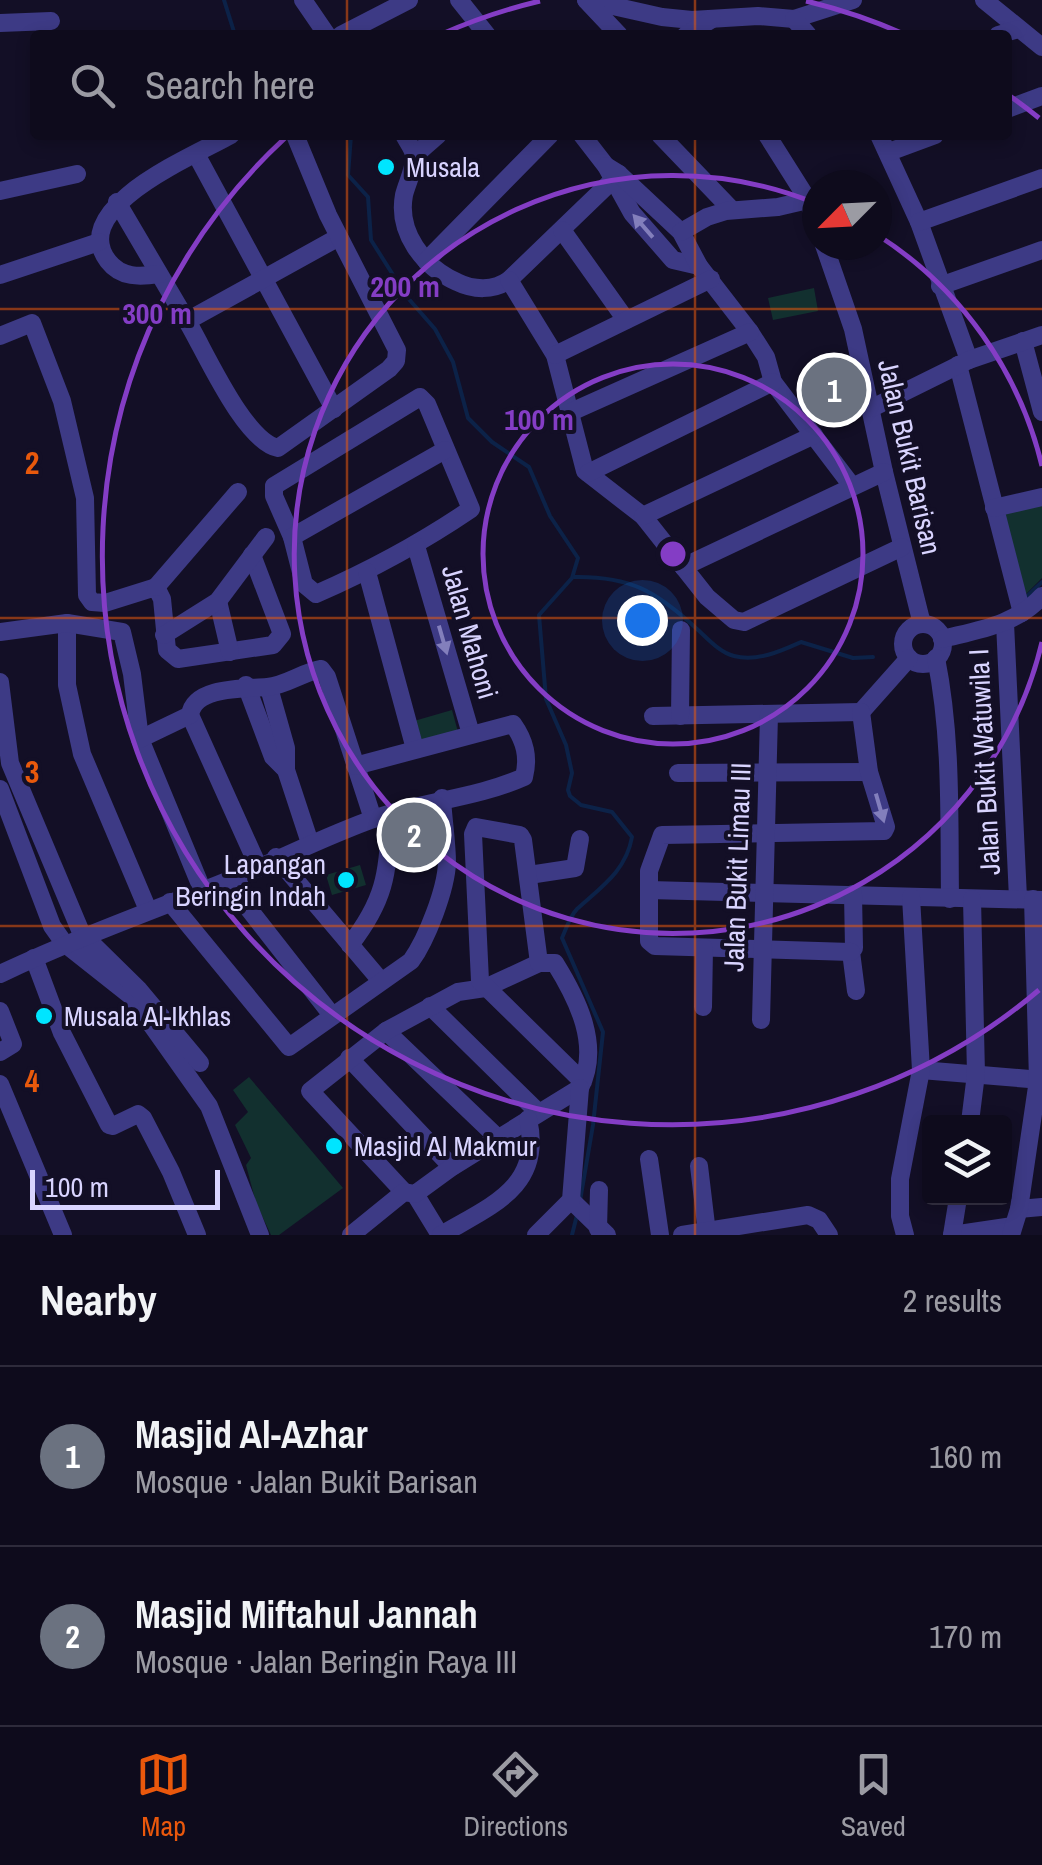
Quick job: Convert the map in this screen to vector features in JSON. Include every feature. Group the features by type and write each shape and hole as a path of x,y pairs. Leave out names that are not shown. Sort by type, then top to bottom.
{"street":[{"path":"303,0 324,30"},
{"path":"352,30 409,0"},
{"path":"460,0 476,30"},
{"path":"586,0 662,17 712,19 791,12 853,0"},
{"path":"586,0 614,30"},
{"path":"984,0 1042,47"},
{"path":"694,30 712,19"},
{"path":"0,23 51,22"},
{"path":"1012,31 1018,29"},
{"path":"1012,107 1042,96"},
{"path":"159,274 130,276 117,270 106,259 99,242 101,227 117,202 136,188 222,140"},
{"path":"117,202 252,431 268,446 278,448 389,370 397,350 338,237 297,140"},
{"path":"406,140 414,156"},
{"path":"432,140 414,156 402,213 414,247 426,261 462,285 494,288 509,280 562,230 612,174"},
{"path":"426,261 545,140"},
{"path":"592,140 632,213 673,260 705,273"},
{"path":"665,140 732,209"},
{"path":"770,140 802,190"},
{"path":"882,140 919,222 940,286 964,362 994,508 1034,608 1004,623 942,639"},
{"path":"889,152 921,140"},
{"path":"196,154 334,409"},
{"path":"0,191 77,174"},
{"path":"612,174 681,232 705,273 766,357 774,382 852,486"},
{"path":"919,222 1042,178"},
{"path":"681,232 732,209 802,201"},
{"path":"562,230 626,320"},
{"path":"186,320 338,237"},
{"path":"0,275 99,242"},
{"path":"940,286 1042,250"},
{"name":"Jalan Bukit Barisan","path":"829,260 853,329 922,624"},
{"path":"555,355 626,320 705,273"},
{"path":"509,280 555,355 583,466 642,516 707,597 734,620 744,622 902,548"},
{"path":"0,336 32,323 62,401 85,498 87,595 98,604 156,587 238,492"},
{"path":"571,412 750,332"},
{"path":"872,408 964,362 1042,334"},
{"path":"1023,341 1042,412"},
{"path":"588,473 774,382"},
{"path":"420,397 427,404 445,450 471,509 416,546 367,572 316,594 304,584 274,486 420,397"},
{"path":"642,516 814,435"},
{"path":"292,536 445,450"},
{"path":"683,567 884,472"},
{"path":"994,508 1042,497"},
{"path":"164,636 218,601 266,537"},
{"name":"Jalan Mahoni","path":"416,546 471,734"},
{"path":"156,587 163,606 167,650 178,659 273,646 282,634 252,556"},
{"path":"367,572 415,749"},
{"path":"218,601 230,652"},
{"path":"67,623 67,685 82,754 148,910"},
{"path":"0,632 67,623 120,630 132,674 140,739 202,889"},
{"name":"Jalan Bukit Watuwila I","path":"1004,623 1031,899 1040,1080 1014,1223"},
{"path":"936,658 923,664 909,658 904,652 904,637 914,626 922,624 934,628 942,639"},
{"path":"680,716 681,630"},
{"path":"942,639 936,658 943,691 948,762 950,898"},
{"path":"654,716 861,712 909,658"},
{"path":"258,866 190,716 191,706 198,699 246,686 268,688 321,669 327,677 355,766 382,816 387,878 371,918 350,944"},
{"path":"0,682 10,763 83,936 139,990 200,1062"},
{"path":"246,686 273,757 286,770"},
{"path":"268,688 286,748 286,770 310,843"},
{"path":"851,952 654,946 649,940 649,890 650,871 662,835 884,831 869,772 861,712"},
{"name":"Jalan Bukit Limau III","path":"761,1020 769,715"},
{"path":"140,739 190,716"},
{"path":"0,974 64,943 227,881 310,843 382,816 524,777 527,759 513,724 355,766"},
{"path":"678,773 869,772"},
{"path":"0,788 52,926 64,943 131,996 209,1106 260,1235"},
{"path":"170,902 284,1044 292,1045 417,952 440,895 447,865 442,798"},
{"path":"540,963 525,845 520,835 481,827 474,830 480,980 581,1085"},
{"path":"529,875 575,868 580,839"},
{"path":"276,857 381,981"},
{"path":"227,881 331,1014"},
{"path":"649,890 1031,899"},
{"path":"853,894 851,952 856,992"},
{"path":"905,1235 900,1216 900,1179 921,1070 911,897"},
{"path":"971,1115 976,1074 972,899"},
{"path":"703,1007 704,948"},
{"path":"34,958 62,1033 109,1125 138,1114 143,1118 172,1172 196,1235"},
{"path":"430,1006 533,1115 526,1173 497,1202 440,1235 410,1193 311,1095 313,1088 386,1030 430,1006 458,992 485,988 540,963 555,963 587,1034 590,1052 581,1085 572,1200 536,1235"},
{"path":"0,1012 14,1044 0,1052"},
{"path":"386,1030 498,1139"},
{"path":"349,1058 452,1167"},
{"path":"921,1070 1040,1080"},
{"path":"0,1084 63,1235"},
{"path":"351,1235 581,1085"},
{"path":"649,1159 660,1235"},
{"path":"699,1166 707,1233"},
{"path":"599,1190 600,1232"},
{"path":"572,1200 600,1232"},
{"path":"957,1205 952,1235 1014,1223 1042,1207"},
{"path":"682,1235 808,1215 819,1220 829,1235"}],"green space":[{"path":"814,288 818,311 773,320 768,298"},
{"path":"1042,502 1042,578 1025,595 1002,514"},
{"path":"452,710 458,732 420,743 414,721"},
{"name":"Lapangan Beringin Indah","path":"360,865 366,885 332,895 326,875"},
{"path":"249,1077 343,1188 279,1235 271,1235 256,1203 246,1165 251,1158 235,1125 248,1112 233,1090"}],"waterway":[{"path":"224,0 233,30"},
{"path":"351,140 348,175 368,197 371,240 407,297 435,329 453,362 468,418 492,442 529,467 550,516 578,558 572,578 539,615 546,699 566,745 572,773 570,796 581,805 612,812 632,837 618,869 575,912 562,938 603,1032 580,1201"},
{"path":"574,577 611,579 641,588 668,605 719,649 734,656 760,657 801,642 853,658 873,657"},
{"path":"1024,599 1042,582"},
{"path":"572,1235 577,1215"}],"place":[{"name":"Musala","path":"386,167"},
{"name":"Masjid Al-Azhar","path":"834,390"},
{"name":"Masjid Miftahul Jannah","path":"414,835"},
{"name":"Lapangan Beringin Indah","path":"346,880"},
{"name":"Musala Al-Ikhlas","path":"44,1016"},
{"name":"Masjid Al Makmur","path":"334,1146"}]}
